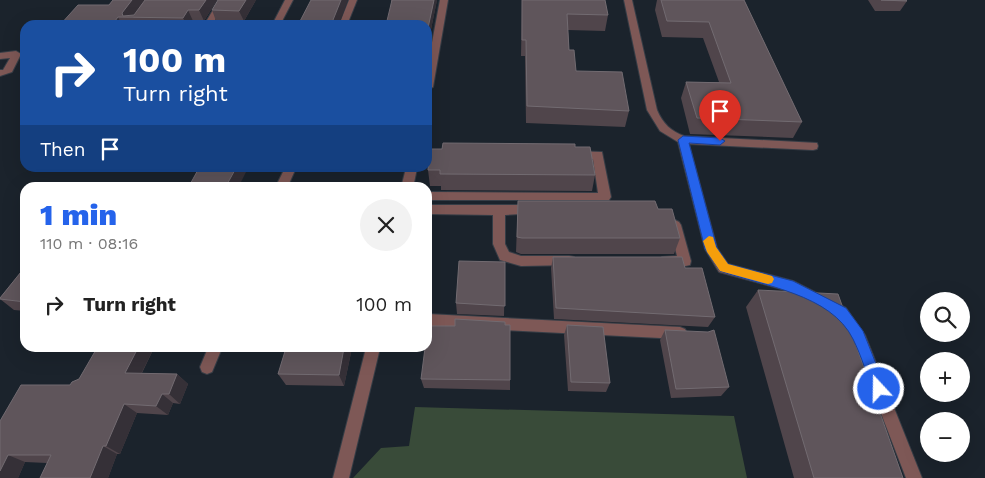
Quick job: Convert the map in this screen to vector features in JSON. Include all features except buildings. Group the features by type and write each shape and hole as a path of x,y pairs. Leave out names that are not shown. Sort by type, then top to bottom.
{"street":[{"path":"211,20 222,0"},
{"path":"279,20 289,0"},
{"path":"345,20 352,0"},
{"path":"432,65 444,0"},
{"path":"628,0 656,122 666,133 683,140 812,146"},
{"path":"0,56 16,54 7,72 0,72"},
{"path":"683,140 711,249 724,268 788,285 842,312 858,335 914,478"},
{"path":"432,196 606,197 598,155 558,154"},
{"path":"432,210 547,210"},
{"path":"499,210 499,244 505,256 521,261 579,261"},
{"path":"656,261 685,261 671,210"},
{"path":"432,320 693,333"},
{"path":"207,367 213,352"},
{"path":"341,478 372,352"}],"green space":[{"path":"415,407 734,416 747,478 353,478 381,448 409,446"}],"slow traffic":[{"path":"709,241 711,249 724,268 768,279"}],"route":[{"path":"720,141 683,140 711,249 724,268 788,285 842,312 858,335 879,389"}]}
